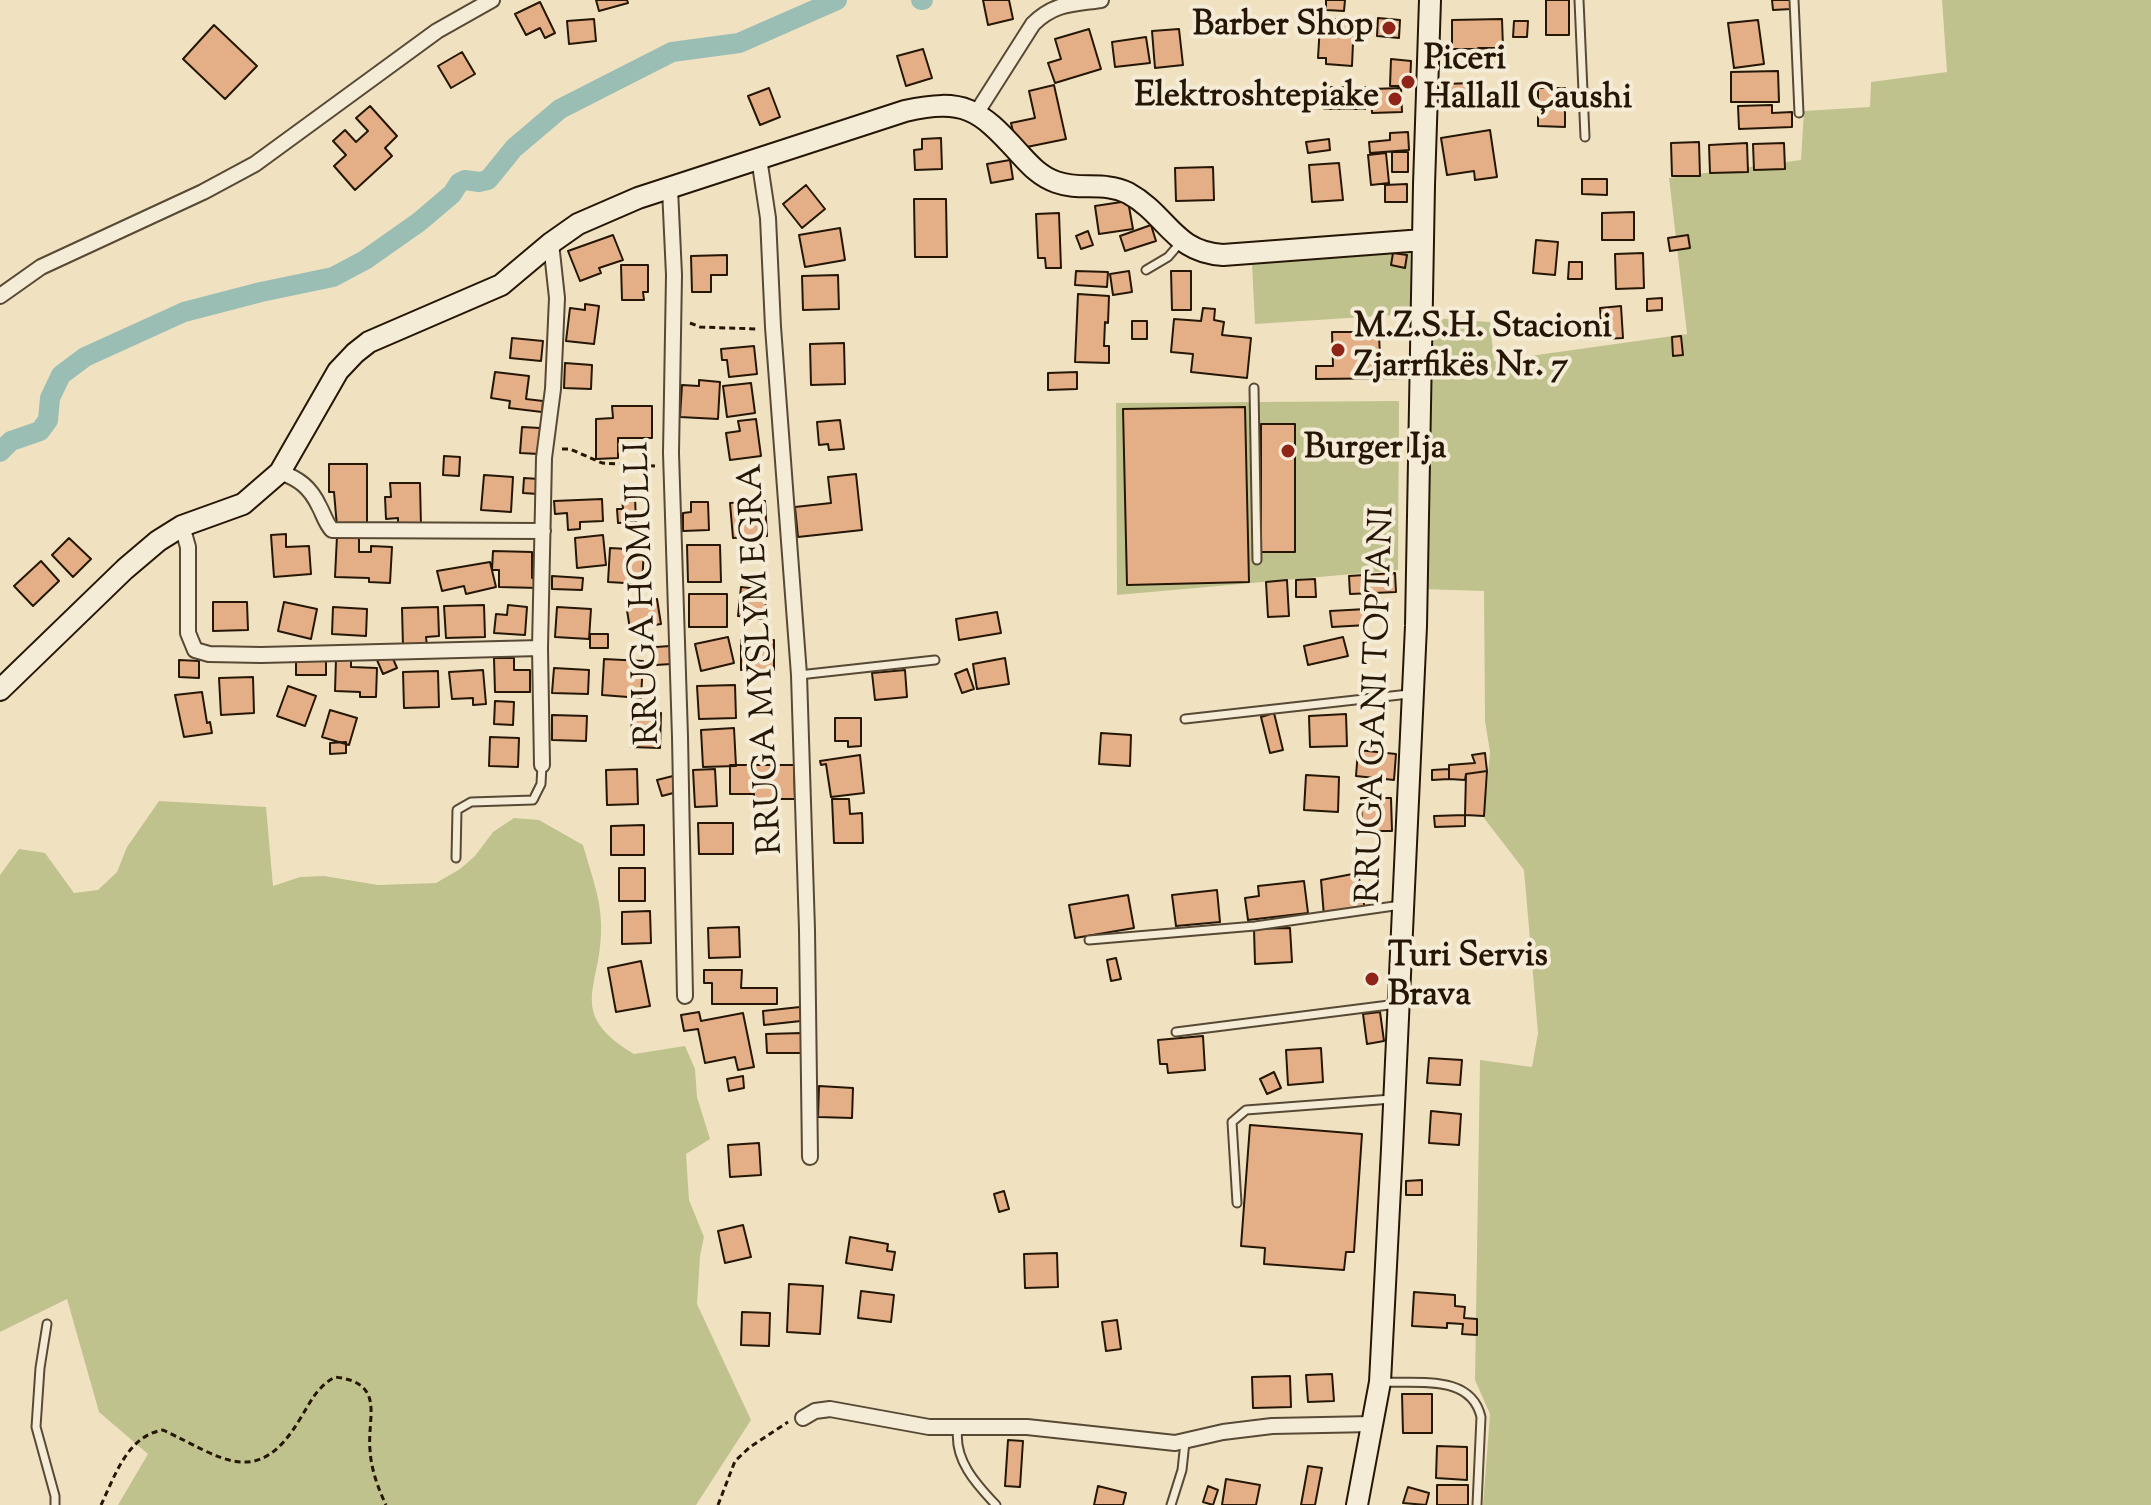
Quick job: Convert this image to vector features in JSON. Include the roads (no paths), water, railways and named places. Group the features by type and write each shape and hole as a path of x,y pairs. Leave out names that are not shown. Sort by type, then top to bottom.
{"street":[{"path":"0,296 41,267 203,192 255,164 437,31 492,0"},
{"path":"977,112 1033,24 1044,13 1055,7 1101,0"},
{"name":"RRUGA GANI TOPTANI","path":"1357,1505 1380,1382 1399,1004 1416,626 1430,0"},
{"path":"0,690 158,541 182,526 243,504 280,472 338,371 369,342 501,285 578,224 638,198 759,158 928,106 944,105 977,112 1039,174 1057,183 1076,187 1112,187 1129,194 1158,216 1182,241 1204,254 1423,240"},
{"name":"RRUGA MYSLYM EGRA","path":"759,158 768,218 799,675 810,1157"},
{"name":"RRUGA HOMULLI","path":"670,189 673,317 671,467 685,996"},
{"path":"542,765 540,648 545,448 553,389 557,298 551,243"},
{"path":"280,472 298,479 309,488 325,523 332,530 543,531"},
{"path":"182,526 188,547 188,633 195,650 209,654 261,655 540,648"},
{"path":"803,1418 815,1411 830,1409 929,1427 1027,1427 1162,1443 1185,1442 1223,1432 1272,1426 1373,1424"}],"lane":[{"path":"1579,0 1585,137"},
{"path":"1794,0 1799,113"},
{"path":"1146,270 1175,251 1182,241"},
{"path":"1254,388 1257,560"},
{"path":"799,675 935,660"},
{"path":"1185,719 1411,694"},
{"path":"456,858 457,810 471,802 533,800 541,784 542,765"},
{"path":"1089,940 1255,926 1403,905"},
{"path":"1176,1032 1399,1004"},
{"path":"1237,1203 1232,1122 1246,1110 1394,1099"},
{"path":"47,1324 36,1427 55,1505"},
{"path":"1380,1382 1450,1385 1465,1390 1471,1396 1478,1405 1481,1417 1477,1505"},
{"path":"958,1428 956,1437 964,1464 972,1479 996,1505"},
{"path":"1171,1505 1182,1470 1185,1442"}],"waterway":[{"path":"0,452 11,441 40,431 48,420 50,398 61,375 85,357 184,312 333,277 365,260 419,222 452,194 459,183 488,180 514,148 560,109 672,52 739,43 837,0"}],"place":[{"name":"Barber Shop","path":"1389,28"},
{"name":"Piceri Hallall Çaushi","path":"1408,82"},
{"name":"Elektroshtepiake","path":"1395,99"},
{"name":"M.Z.S.H. Stacioni Zjarrfikës Nr. 7","path":"1338,350"},
{"name":"Burger Ija","path":"1288,451"},
{"name":"Turi Servis Brava","path":"1372,979"}]}
